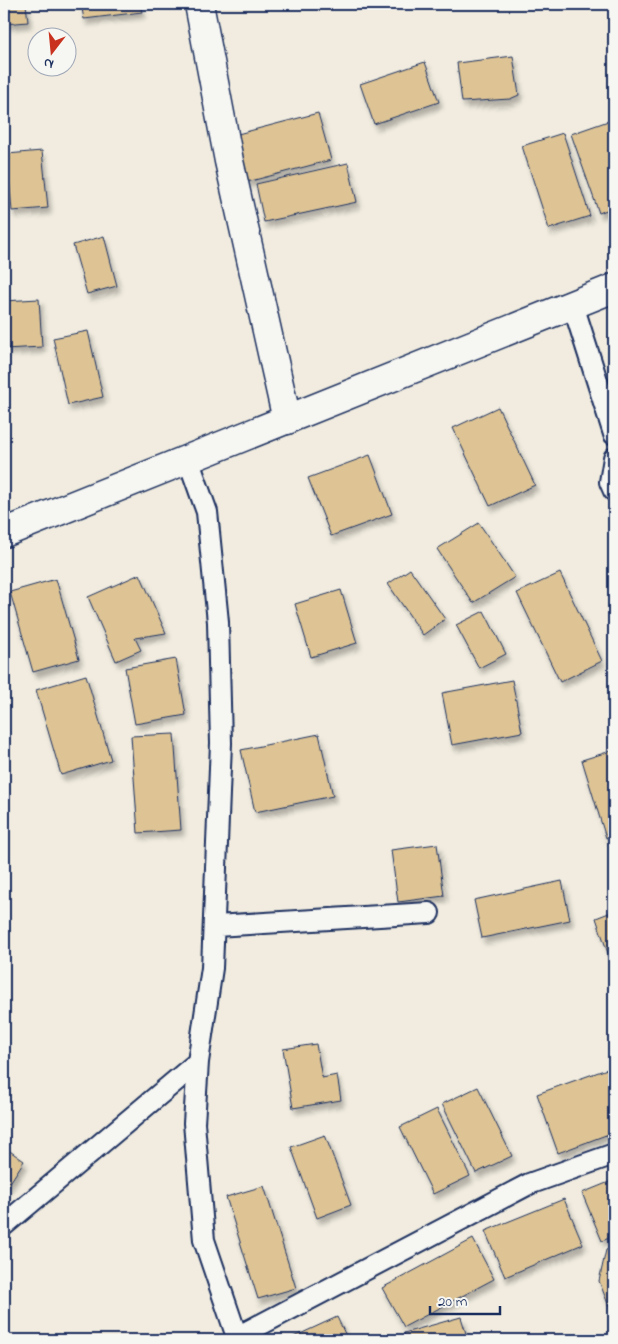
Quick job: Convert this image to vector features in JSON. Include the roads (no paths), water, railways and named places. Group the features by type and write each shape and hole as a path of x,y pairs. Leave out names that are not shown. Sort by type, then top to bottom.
{"main road":[{"path":"199,4 229,161 287,420"},
{"path":"4,533 614,288"}],"street":[{"path":"573,305 614,434"},
{"path":"614,458 610,482 614,491"},
{"path":"188,459 207,512 218,622 221,743 215,926 212,968 198,1062 194,1123 204,1240 238,1339 528,1184 614,1154"},
{"path":"215,926 429,913"},
{"path":"4,1225 198,1062"}]}
